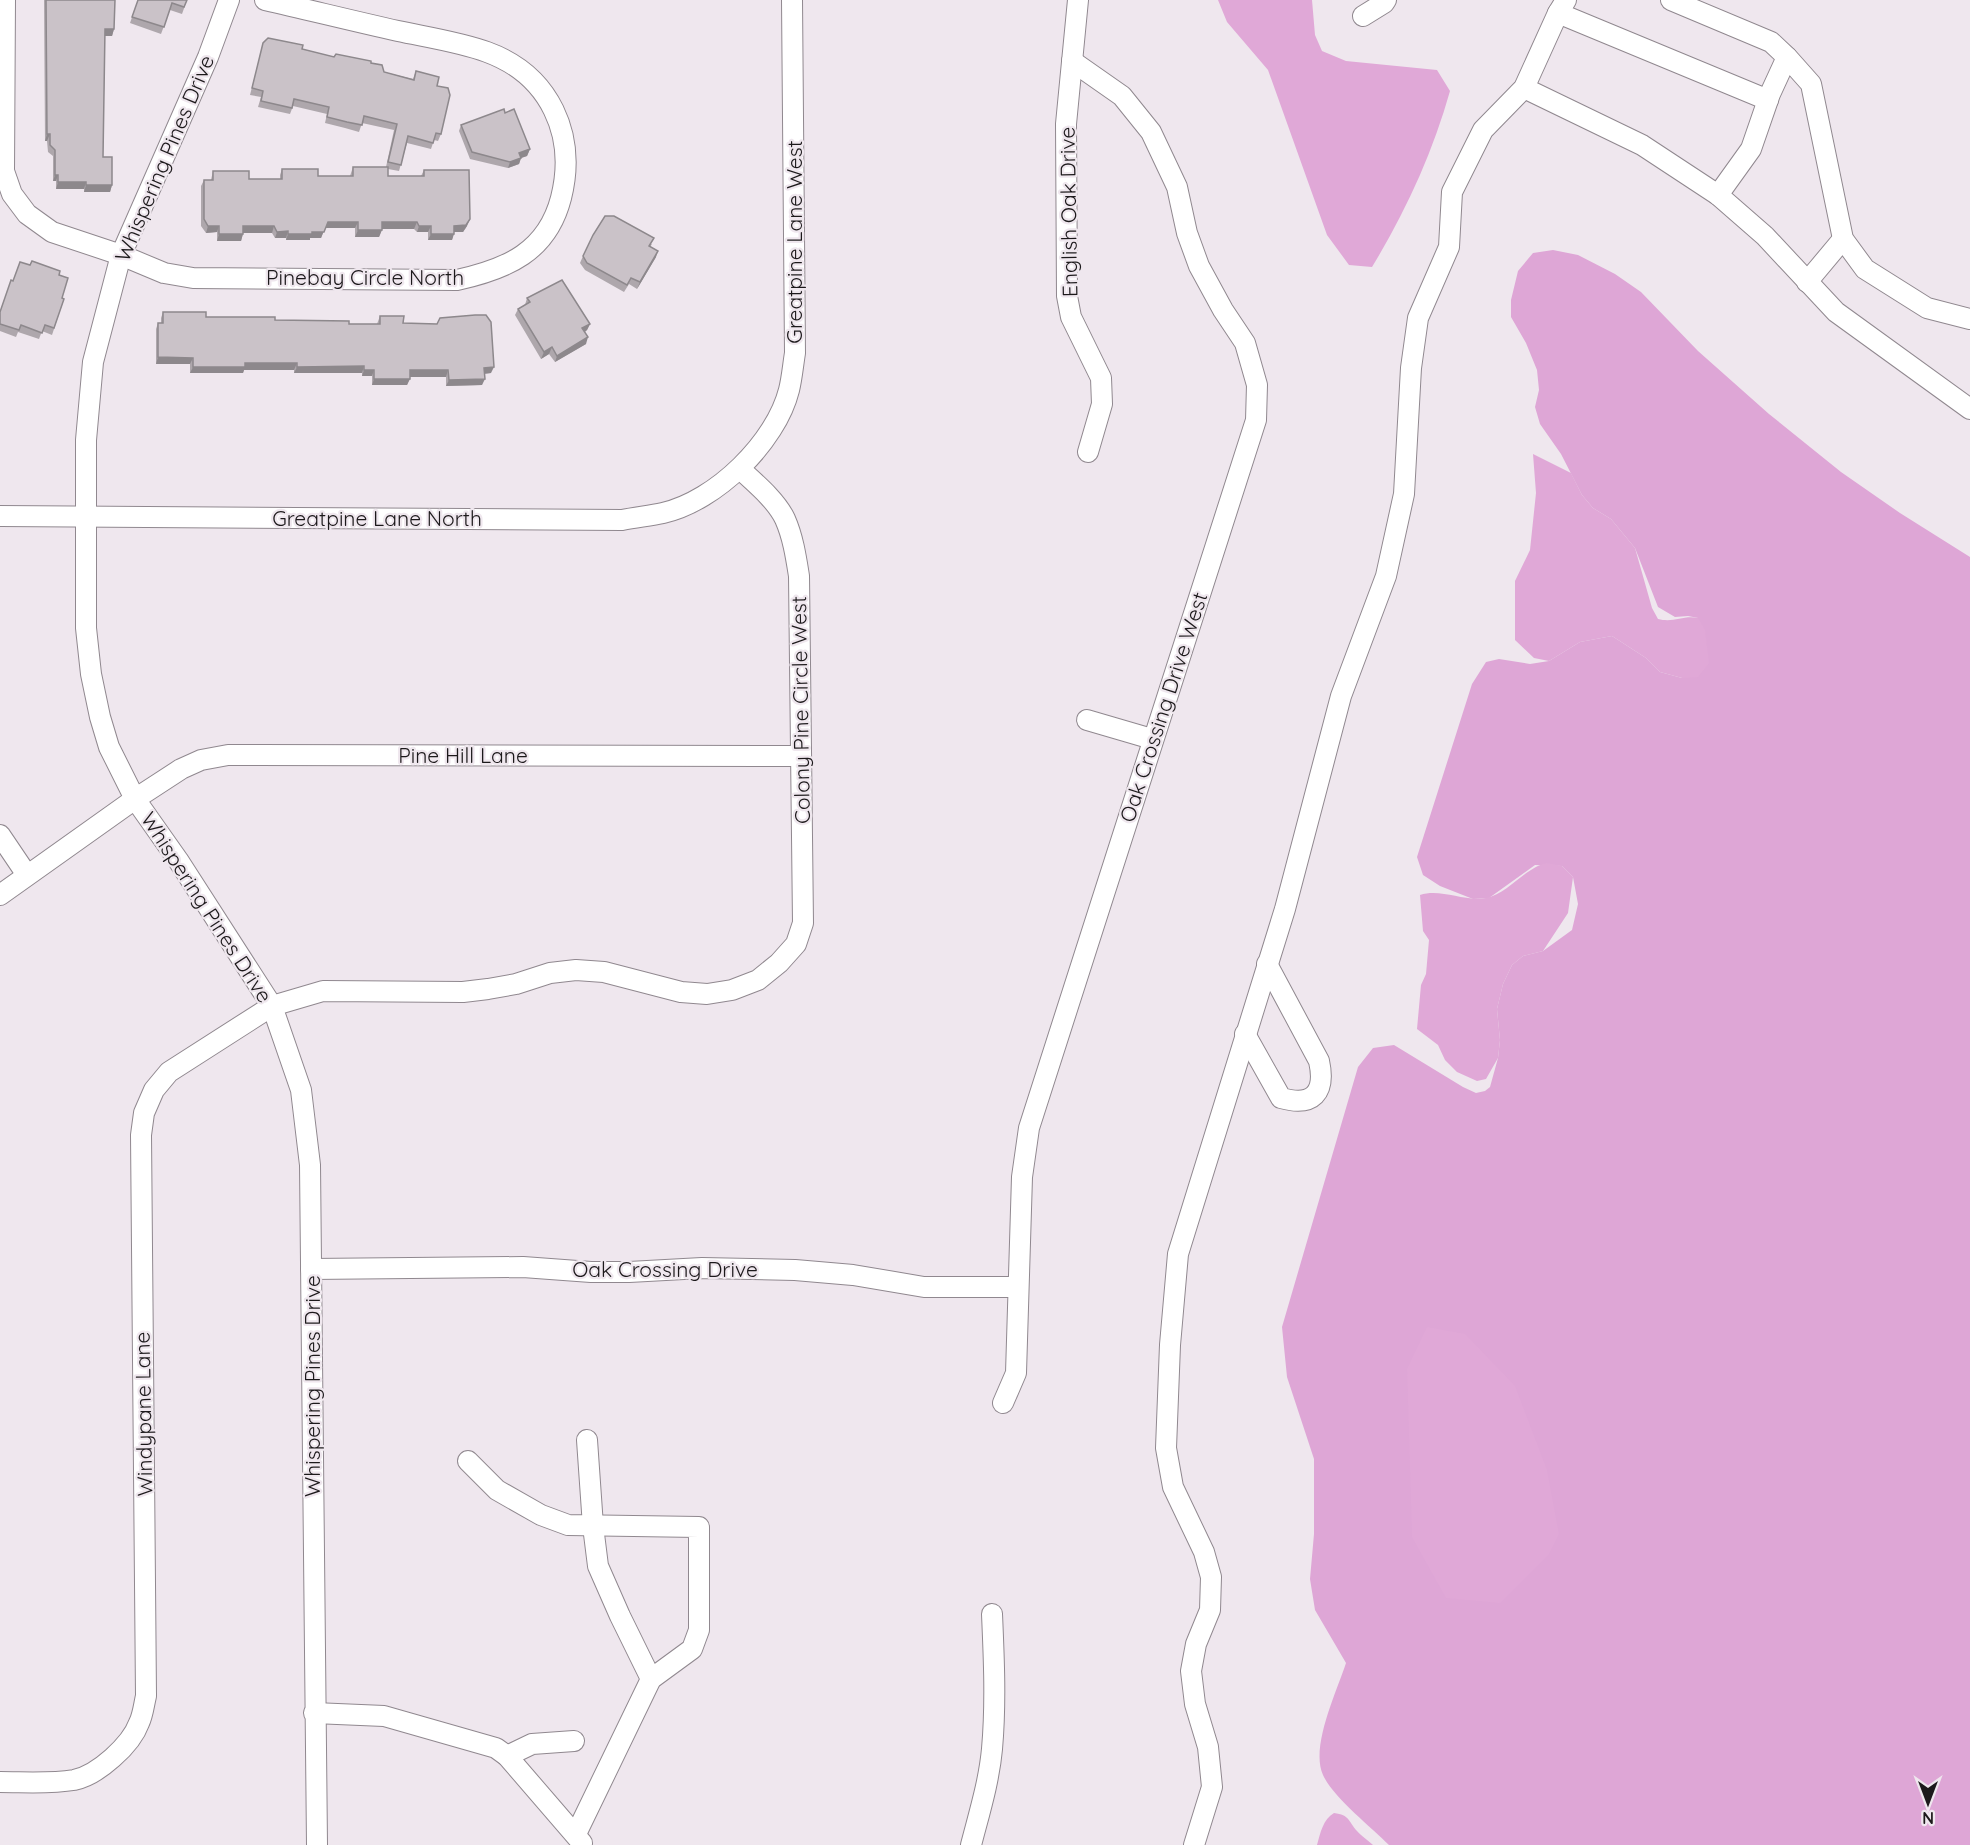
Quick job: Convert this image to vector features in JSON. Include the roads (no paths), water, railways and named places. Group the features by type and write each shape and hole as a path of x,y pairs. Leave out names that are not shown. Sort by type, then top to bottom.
{"street":[{"name":"Pinebay Circle North","path":"4,0 4,171 12,194 27,214 52,232 121,255 164,273 193,278 457,280 488,273 513,262 538,243 556,215 564,184 566,152 561,125 547,97 524,71 487,52 265,0"},
{"name":"Whispering Pines Drive","path":"229,0 208,57 121,255 93,362 86,440 86,628 91,674 109,747 135,799 178,860 272,1006 301,1090 310,1166 317,1845"},
{"name":"Greatpine Lane West","path":"740,469 774,426 789,390 795,353 792,0"},
{"name":"English Oak Drive","path":"1078,0 1066,124 1067,296 1071,317 1101,378 1102,404 1088,452"},
{"path":"1363,16 1386,0"},
{"path":"1671,0 1771,42 1787,57 1811,84 1843,239 1865,269 1927,308 1970,318"},
{"path":"1194,1845 1212,1786 1208,1747 1195,1704 1191,1671 1196,1644 1210,1610 1211,1577 1204,1552 1173,1488 1166,1448 1170,1345 1178,1254 1285,909 1341,696 1386,576 1404,494 1411,368 1418,318 1449,247 1452,192 1483,130 1524,88 1562,6 1768,100"},
{"path":"1718,195 1751,149 1768,100 1787,57"},
{"name":"Oak Crossing Drive West","path":"1003,1403 1016,1373 1022,1176 1029,1128 1256,420 1257,385 1245,343 1223,310 1199,266 1177,187 1151,132 1122,96 1072,61"},
{"path":"1524,88 1642,145 1718,195 1765,236 1836,312 1970,409"},
{"path":"1807,282 1843,239"},
{"name":"Greatpine Lane North","path":"0,516 622,519 665,513 707,495 740,469"},
{"name":"Colony Pine Circle West","path":"272,1006 323,991 462,992 516,984 550,973 576,970 604,972 681,992 707,994 732,990 758,980 779,963 796,944 802,923 799,576 795,550 784,517 766,494 740,469"},
{"path":"1087,720 1152,739"},
{"name":"Pine Hill Lane","path":"0,895 181,769 201,760 228,755 801,756"},
{"path":"0,836 27,875"},
{"path":"1245,1034 1281,1098 1295,1101 1308,1099 1317,1092 1323,1079 1319,1061 1267,964"},
{"name":"Windypane Lane","path":"0,1782 52,1783 78,1779 100,1767 123,1748 139,1724 146,1696 141,1135 144,1113 154,1090 169,1072 272,1006"},
{"name":"Oak Crossing Drive","path":"311,1269 523,1267 628,1272 702,1268 783,1269 853,1275 924,1287 1018,1287"},
{"path":"587,1440 598,1566 651,1679"},
{"path":"314,1713 384,1716 496,1748 507,1756 580,1840 651,1679 692,1649 699,1630 699,1527 568,1525 542,1515 497,1490 468,1461"},
{"path":"970,1845 984,1795 992,1750 995,1682 992,1614"},
{"path":"507,1756 532,1744 574,1741"}]}
